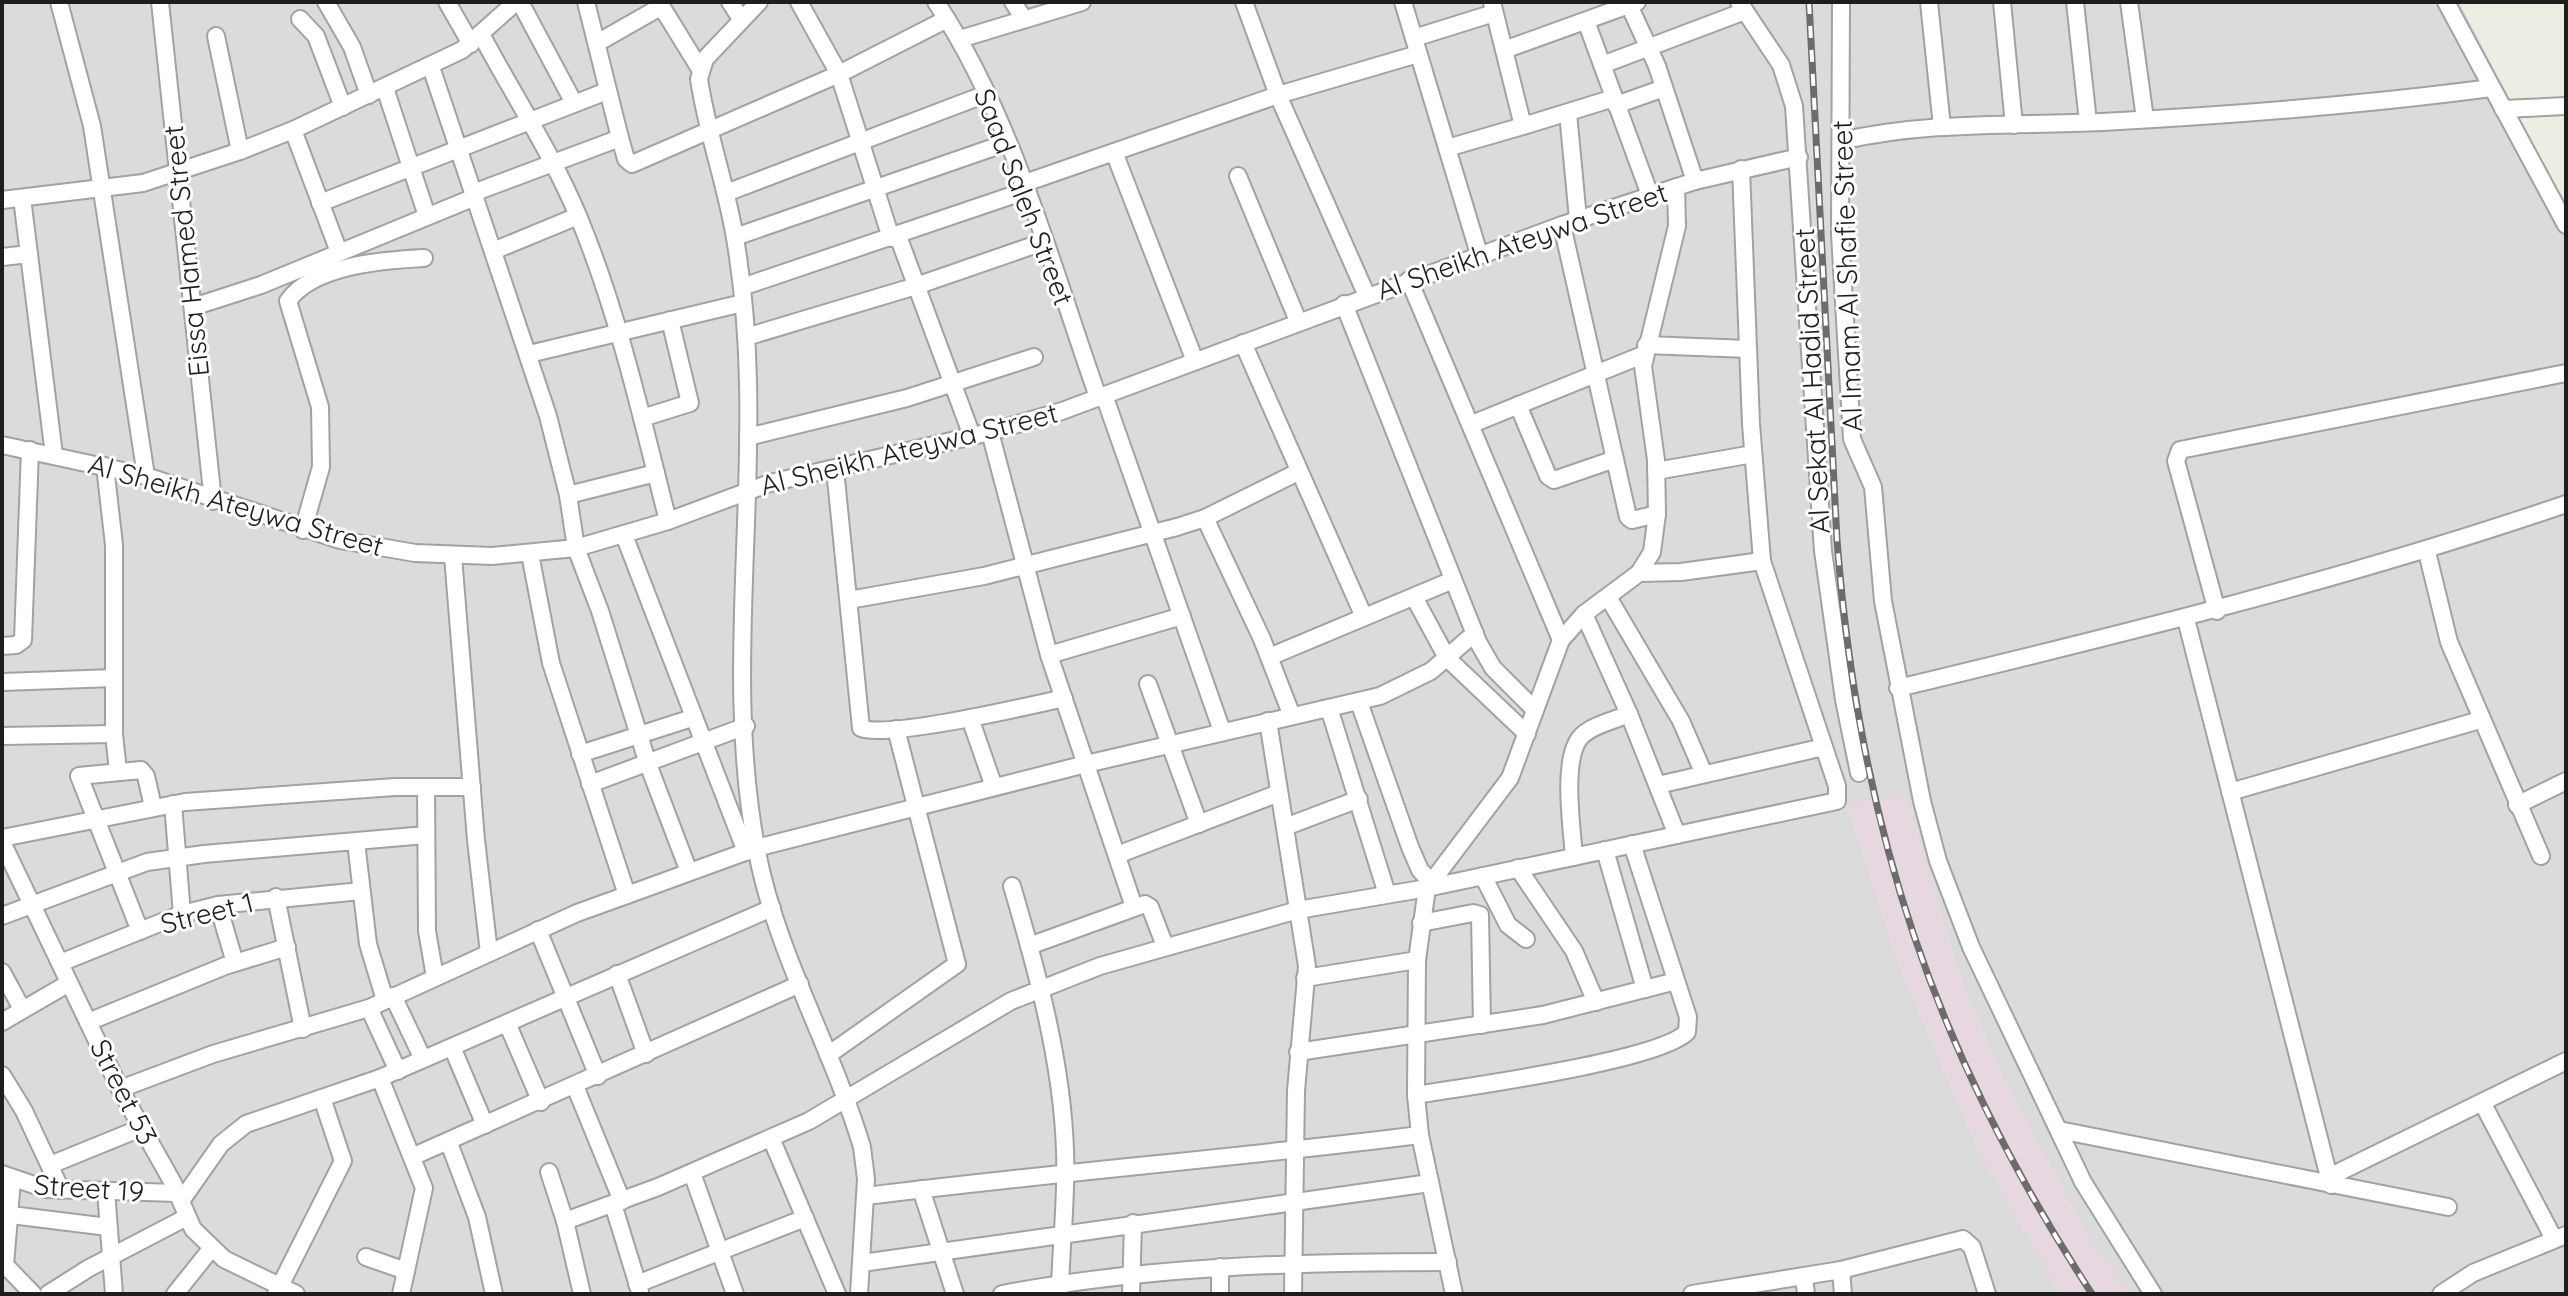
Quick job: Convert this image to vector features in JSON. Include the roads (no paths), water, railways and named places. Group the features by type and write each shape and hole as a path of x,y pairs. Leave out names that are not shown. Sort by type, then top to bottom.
{"street":[{"path":"59,2 81,79 102,189 146,476"},
{"name":"Eissa Hamed Street","path":"160,2 213,501"},
{"path":"447,2 477,40 550,162 578,216 618,332 668,521"},
{"path":"2,200 143,183 240,151 431,67 477,40 518,2 574,103"},
{"path":"586,2 620,138 626,159 632,164 710,133 839,74 947,19"},
{"path":"730,2 741,19"},
{"path":"700,69 759,2"},
{"path":"799,2 839,74 876,190 972,436"},
{"name":"Saad Saleh Street","path":"936,2 960,39 1024,188 1155,533 1222,731"},
{"path":"1013,2 1024,19"},
{"path":"960,39 1082,2"},
{"path":"1244,2 1278,95 1367,296"},
{"path":"1403,2 1479,254"},
{"name":"Al Imam Al Shafie Street","path":"1841,2 1840,234 1852,439 1873,487 1880,583 1922,801 1948,890 1971,947 2096,1205 2153,1294"},
{"path":"1929,2 1942,127"},
{"path":"2002,2 2014,125"},
{"path":"2075,2 2088,122"},
{"path":"2129,2 2145,119"},
{"path":"2446,2 2566,225"},
{"path":"332,4 369,95"},
{"path":"1504,50 1633,4 1695,181"},
{"path":"1602,65 1649,48 1742,6"},
{"name":"Al Sekat Al Hadid Street","path":"1742,6 1770,46 1789,85 1799,157 1823,551 1844,700 1859,773"},
{"path":"529,354 670,320 742,295 1114,152 1416,46 1493,7 1523,126"},
{"path":"597,43 655,10 663,9 700,69 710,133 735,237 746,337 748,489 741,629 751,850"},
{"path":"300,19 316,36 343,107"},
{"path":"1586,21 1650,195"},
{"path":"216,36 240,151"},
{"path":"431,67 529,354 568,495 576,548 600,611 638,736 689,872"},
{"path":"385,88 427,216"},
{"path":"1447,148 1664,88"},
{"path":"1841,141 1888,131 1942,127 2339,107 2491,88"},
{"path":"320,203 607,91"},
{"path":"726,193 986,94"},
{"path":"2503,109 2566,106"},
{"path":"1568,113 1570,222 1615,459 1629,519 1657,514"},
{"path":"293,130 339,252"},
{"path":"193,307 261,285 550,162 620,138"},
{"path":"735,237 1006,143"},
{"path":"1114,152 1195,361"},
{"name":"Al Sheikh Ateywa Street","path":"2,445 146,476 303,530 378,548 453,556 530,554 576,548 668,521 748,489 990,432 1101,396 1570,222 1695,181 1799,157"},
{"path":"565,1221 692,1173 846,1102 966,1026 1040,988 1165,946 1298,910 1483,876 1837,801 1839,793 1762,561 1753,454 1741,169"},
{"path":"1238,176 1298,321"},
{"path":"1454,1294 1420,1135 1416,1095 1417,960 1421,923 1429,884 1503,788 1527,734 1561,640 1584,614 1639,573 1652,552 1657,514 1656,471 1644,383 1646,349 1677,226 1676,187"},
{"path":"22,198 54,455"},
{"path":"493,251 578,216"},
{"path":"746,337 916,286 1043,242"},
{"path":"2,257 29,254"},
{"path":"303,530 321,467 320,407 288,301 293,293 360,264 424,258"},
{"path":"1409,280 1561,640"},
{"path":"1344,304 1475,633 1493,668 1535,710"},
{"path":"642,418 690,403 690,391 670,320"},
{"path":"1243,343 1364,617"},
{"path":"1472,424 1597,373 1646,349 1748,349"},
{"path":"748,437 952,384 1034,357"},
{"path":"2217,611 2176,461 2180,450 2566,373"},
{"path":"1518,405 1548,476 1554,480 1615,459"},
{"path":"990,432 1049,655 1134,907"},
{"path":"2,646 16,645 23,640 30,450"},
{"path":"1656,471 1753,454"},
{"path":"105,466 114,545 114,734 118,771"},
{"path":"835,469 859,725 865,730 896,729 970,718 1064,698"},
{"path":"849,600 1025,566 1155,533 1205,518 1298,472"},
{"path":"568,495 656,473"},
{"path":"1898,688 2217,611 2427,552 2566,504"},
{"path":"1205,518 1269,657 1292,716"},
{"path":"624,535 702,743 751,850 862,1147 866,1196 858,1294"},
{"path":"2427,552 2449,642 2541,856"},
{"path":"530,554 545,642 627,895"},
{"path":"453,556 489,953"},
{"path":"1639,573 1681,572 1762,561"},
{"path":"1269,657 1453,580"},
{"path":"1414,597 1447,658 1527,734"},
{"path":"1608,597 1676,711 1704,774"},
{"path":"1584,614 1629,714 1677,835"},
{"path":"1049,655 1182,616"},
{"path":"2186,619 2330,1181"},
{"path":"120,1089 213,1054 369,1008 538,930 751,850 1167,744 1359,702 1402,688 1447,658 1475,633"},
{"path":"2,682 114,678"},
{"path":"1148,684 1167,744 1199,824"},
{"path":"1359,702 1410,847 1429,884"},
{"path":"1329,708 1387,894"},
{"path":"1574,857 1570,780 1578,739 1629,714"},
{"path":"580,754 692,718"},
{"path":"970,718 994,787"},
{"path":"2230,792 2480,720"},
{"path":"1268,721 1306,953 1298,1052 1293,1294"},
{"path":"590,784 746,726"},
{"path":"828,1055 957,964 896,729"},
{"path":"2,736 114,734"},
{"path":"1658,785 1824,747"},
{"path":"140,931 79,776 118,771 145,772 153,807"},
{"path":"2517,805 2566,781"},
{"path":"2,840 173,804 426,787 472,787"},
{"path":"426,787 427,931 435,977"},
{"path":"1117,855 1279,793"},
{"path":"1285,827 1359,799"},
{"path":"173,804 182,914"},
{"path":"2,916 116,872 176,857 426,835"},
{"name":"Street 53","path":"2,840 120,1089 182,1204 211,1249 284,1291"},
{"path":"356,842 371,960 423,1059"},
{"path":"1416,1095 1527,1077 1675,1042 1687,1032 1689,1025 1632,844"},
{"path":"1605,850 1645,989"},
{"path":"1518,868 1574,951 1596,1002"},
{"path":"1483,876 1508,925 1526,939"},
{"path":"1012,886 1040,988 1060,1100 1065,1171 1060,1288"},
{"name":"Street 1","path":"60,963 182,914 218,905 361,891"},
{"path":"276,897 303,1029"},
{"path":"218,905 235,963"},
{"path":"1029,946 1134,907 1149,905 1165,946"},
{"path":"48,1294 109,1258 182,1204 221,1144 234,1132 263,1117 398,1071 772,908"},
{"path":"1421,923 1473,913 1480,915 1482,1025"},
{"path":"538,930 598,1076"},
{"path":"88,1022 235,963 287,947"},
{"path":"1305,978 1417,960"},
{"path":"2,972 22,1009"},
{"path":"617,974 646,1054"},
{"path":"1298,1052 1482,1025 1596,1002 1676,981"},
{"path":"2,1022 69,983"},
{"path":"414,1156 800,984"},
{"path":"369,1008 398,1071"},
{"path":"507,1023 541,1102"},
{"path":"452,1047 485,1125"},
{"path":"2330,1181 2565,1063"},
{"path":"2,1075 24,1111 61,1190"},
{"path":"380,1078 414,1156 424,1188 401,1294"},
{"path":"575,1086 617,1202 639,1289 719,1251 805,1218"},
{"path":"284,1291 343,1161 322,1098"},
{"path":"2441,1294 2473,1273 2560,1237 2483,1104"},
{"path":"50,1165 141,1128"},
{"path":"2059,1130 2330,1181 2448,1207"},
{"path":"866,1196 1065,1171 1295,1151 1420,1135"},
{"path":"771,1138 837,1294"},
{"path":"449,1143 477,1217 494,1294"},
{"path":"549,1172 565,1221 582,1294"},
{"path":"692,1173 735,1294"},
{"path":"7,1177 11,1215 6,1269 33,1294"},
{"name":"Street 19","path":"7,1177 61,1190 106,1191 182,1204"},
{"path":"862,1263 1295,1199 1430,1183"},
{"path":"921,1189 955,1294"},
{"path":"106,1191 114,1294"},
{"path":"11,1215 108,1227"},
{"path":"1131,1294 1133,1223"},
{"path":"1692,1294 1805,1286 1841,1270 1963,1239 1972,1247 1987,1294"},
{"path":"175,1294 211,1249"},
{"path":"366,1257 406,1271"},
{"path":"1002,1294 1060,1288 1131,1274 1220,1267 1294,1262 1448,1262"},
{"path":"1220,1267 1220,1294"},
{"path":"1841,1270 1843,1294"},
{"path":"1973,1294 1980,1273"}],"railway":[{"path":"1809,2 1837,540 1848,645 1864,745 1886,841 1914,934 1948,1025 1989,1115 2037,1204 2092,1294"}]}
